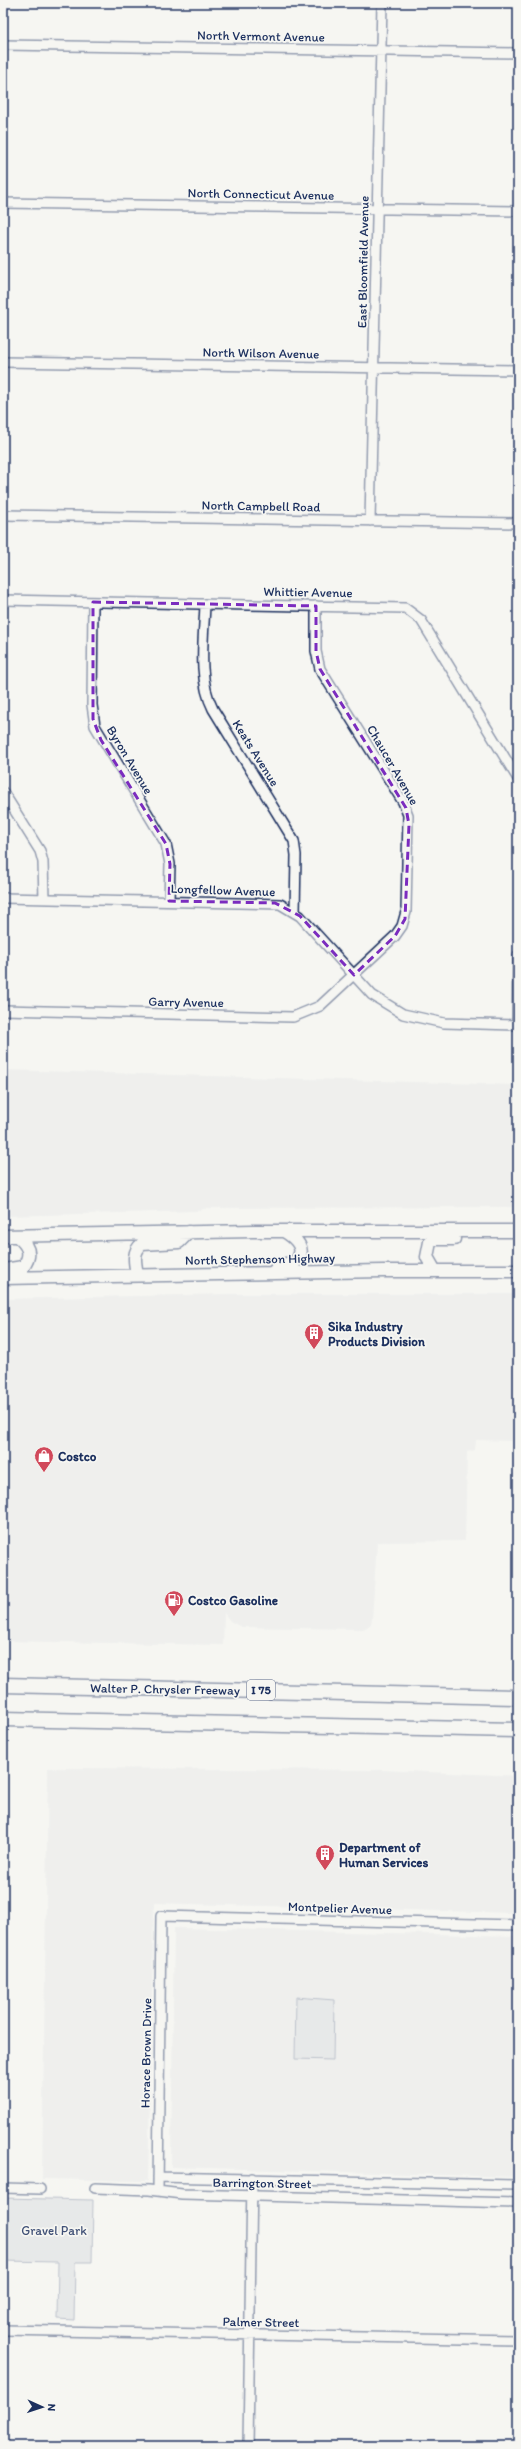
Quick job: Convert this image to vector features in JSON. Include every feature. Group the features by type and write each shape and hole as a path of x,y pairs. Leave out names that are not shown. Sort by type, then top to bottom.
{"highway":[{"name":"Walter P. Chrysler Freeway","path":"3,1685 518,1697"},
{"path":"3,1719 518,1730"}],"main road":[{"name":"North Stephenson Highway","path":"3,1236 284,1231 518,1231"},
{"path":"245,1274 264,1266 290,1264 298,1260 301,1251 299,1243 284,1231"},
{"path":"137,1274 135,1256 138,1247 142,1244 179,1242 189,1232"},
{"path":"3,1270 23,1267 28,1261 29,1252 27,1244 17,1236"},
{"path":"435,1271 429,1264 426,1252 430,1242 434,1239 518,1239"},
{"path":"464,1271 498,1263 518,1263"},
{"name":"North Stephenson Highway","path":"3,1278 137,1274 518,1271"}],"street":[{"name":"East Bloomfield Avenue","path":"370,521 382,3"},
{"name":"North Vermont Avenue","path":"3,45 518,53"},
{"name":"North Connecticut Avenue","path":"3,204 518,211"},
{"name":"North Wilson Avenue","path":"3,362 518,370"},
{"name":"North Campbell Road","path":"3,515 518,523"},
{"name":"Whittier Avenue","path":"3,600 398,607 416,614 512,766 518,780"},
{"name":"Byron Avenue","path":"93,602 93,719 102,740 166,844 169,858 169,900"},
{"name":"Keats Avenue","path":"205,604 204,680 206,694 294,841 296,855 295,913"},
{"name":"Chaucer Avenue","path":"316,606 316,651 320,669 403,802 408,815 408,895 405,919 395,936 354,976"},
{"path":"3,792 40,851 43,862 44,899"},
{"name":"Longfellow Avenue","path":"3,898 275,903 295,913 372,995 403,1014 444,1023 518,1025"},
{"path":"518,955 518,1025"},
{"name":"Garry Avenue","path":"3,1010 292,1017 320,1006 354,976"},
{"name":"Montpelier Avenue","path":"161,1916 518,1925"},
{"name":"Horace Brown Drive","path":"158,2191 161,1916"},
{"name":"Barrington Street","path":"158,2177 518,2185"},
{"path":"248,2446 252,2178"},
{"path":"429,2201 430,2183"},
{"path":"3,2188 40,2189"},
{"name":"Barrington Street","path":"95,2188 158,2191 182,2194 518,2204"},
{"name":"Palmer Street","path":"3,2330 518,2340"}],"highlighted area":[{"path":"93,602 316,606 316,651 320,669 406,808 409,825 407,905 405,919 395,936 354,975 300,916 275,903 169,901 170,864 166,844 101,740 93,719"}],"shaded area":[{"path":"3,1070 518,1085 518,1207 207,1208 197,1211 3,1216"},
{"path":"230,1294 518,1294 518,1441 476,1440 475,1450 467,1452 465,1541 377,1542 372,1619 371,1625 363,1629 241,1627 230,1621 224,1613 223,1645 3,1641 3,1299"},
{"path":"48,1768 380,1770 518,1776 518,1913 154,1903 148,2181 42,2179"},
{"path":"174,1928 518,1936 518,2177 171,2167"}],"green space":[{"path":"296,1997 334,2000 333,2060 295,2059"},
{"name":"Gravel Park","path":"3,2198 93,2200 92,2262 75,2262 74,2320 57,2319 58,2262 3,2261"}],"place":[{"name":"Sika Industry Products Division","path":"314,1350"},
{"name":"Costco","path":"44,1473"},
{"name":"Costco Gasoline","path":"174,1617"},
{"name":"Department of Human Services","path":"325,1871"}]}
